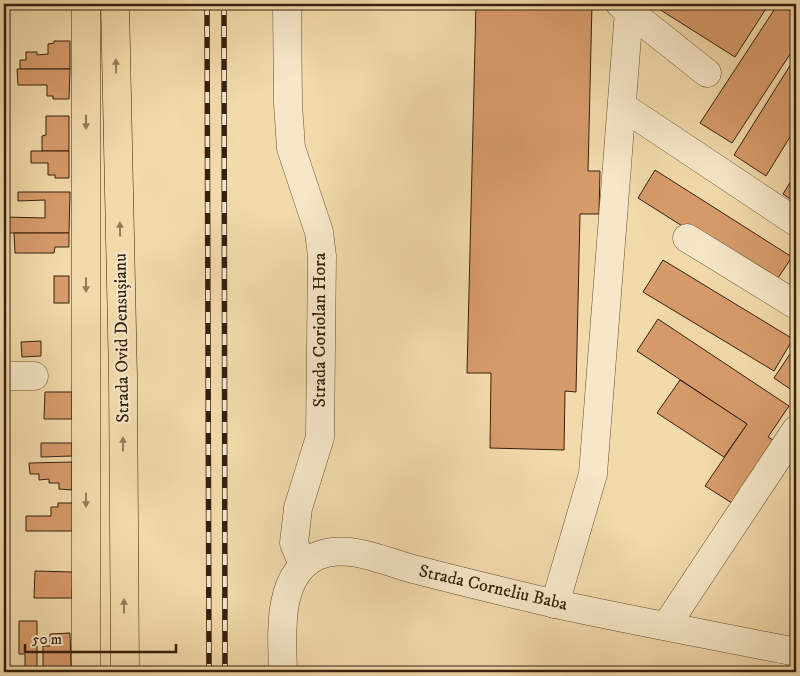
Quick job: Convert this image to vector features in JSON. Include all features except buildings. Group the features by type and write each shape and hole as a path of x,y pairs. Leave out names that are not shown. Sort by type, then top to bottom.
{"main road":[{"name":"Strada Ovid Densușianu","path":"86,4 86,672"},
{"name":"Strada Ovid Densușianu","path":"115,4 123,367 124,672"}],"street":[{"name":"Strada Coriolan Hora","path":"287,4 288,104 291,148 319,232 322,256 320,437 298,508 294,543 303,565"},
{"path":"625,7 707,72"},
{"path":"555,604 593,474 622,106 625,7"},
{"path":"622,106 796,222"},
{"path":"687,238 796,305"},
{"path":"4,376 34,376"},
{"path":"666,626 796,430"},
{"name":"Strada Corneliu Baba","path":"303,565 318,556 334,552 353,552 555,604 796,652"},
{"path":"283,672 282,634 286,600 291,584 303,565"}],"railway":[{"path":"207,4 209,672"},
{"path":"224,4 225,672"}]}
